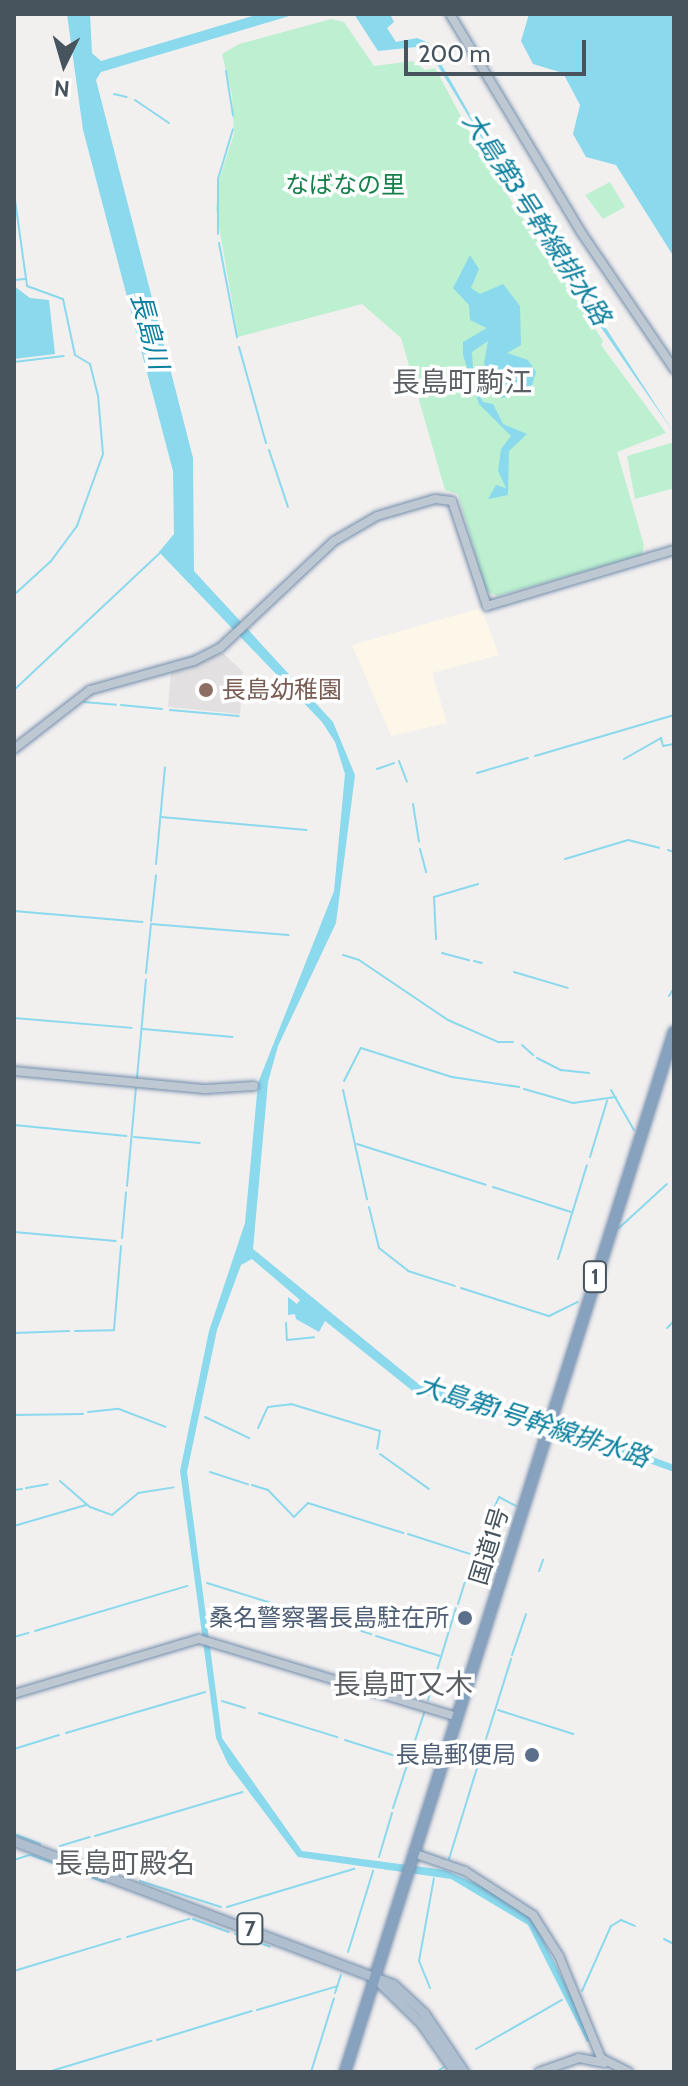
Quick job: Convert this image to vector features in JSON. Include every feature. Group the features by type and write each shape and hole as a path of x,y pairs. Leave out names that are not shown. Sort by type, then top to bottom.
{"highway":[{"name":"国道1号","path":"345,2072 674,1032"}],"main road":[{"name":"7","path":"14,1841 393,1984 424,2013 464,2072"},
{"name":"7","path":"374,1977 421,2023 455,2072"}],"street":[{"path":"450,14 573,219 674,369"},
{"path":"14,749 90,690 194,661 233,638 353,527 435,499 452,501 458,510 487,606 674,550"},
{"path":"14,1071 206,1089 254,1086"},
{"path":"14,1694 200,1639 457,1717"},
{"path":"412,1857 465,1871 533,1915 559,1956 605,2063"},
{"path":"539,2072 579,2058 629,2072"}],"shaded area":[{"path":"481,608 499,655 432,673 447,723 391,736 352,645"},
{"name":"長島幼稚園","path":"223,653 243,672 240,714 168,707 171,673"}],"green space":[{"name":"なばなの里","path":"331,19 344,22 374,66 413,61 425,70 435,68 484,159 603,341 601,345 666,433 617,452 644,545 642,555 497,596 486,591 458,494 445,490 401,338 362,304 238,337 216,209 219,180 234,134 232,95 222,54 239,44"},
{"path":"610,182 625,207 603,219 585,195"},
{"path":"674,442 674,488 635,499 627,456"}],"water":[{"path":"67,14 90,14 92,53 101,61 259,14 296,14 101,72 96,80 193,458 194,571 333,722 355,775 336,923 278,1046 268,1082 253,1249 421,1386 558,1421 674,1465 674,1472 554,1429 414,1392 325,1321 319,1332 296,1319 295,1314 288,1315 288,1297 297,1304 300,1300 252,1259 241,1265 217,1330 187,1472 222,1738 302,1851 445,1870 484,1887 533,1920 593,2039 587,2042 528,1925 451,1879 298,1857 228,1764 216,1738 180,1471 209,1331 245,1223 258,1083 334,891 345,774 335,742 322,722 159,552 174,534 173,471 83,130"},
{"path":"354,14 390,14 394,22 387,28 396,42 417,38 429,43 491,151 674,433 562,271 426,46 378,51"},
{"path":"529,14 674,14 674,257 616,165 586,157 573,134 580,105 563,73 533,64 521,41"},
{"path":"470,255 479,269 471,288 480,294 503,284 520,306 521,345 507,353 528,360 536,372 532,385 522,389 510,382 510,395 502,398 484,363 488,341 472,352 474,385 483,402 493,404 503,424 527,434 509,451 508,495 488,499 496,485 506,488 498,471 501,449 511,436 479,404 463,355 463,342 487,328 470,320 469,305 453,288"},
{"path":"14,286 30,298 49,300 55,354 14,359"}],"waterway":[{"path":"226,71 233,115"},
{"path":"114,94 127,97"},
{"path":"135,100 169,123"},
{"path":"218,234 218,179 233,129"},
{"path":"14,193 27,286 63,299 75,355 90,364 98,395 103,454 77,526 51,561 14,595"},
{"path":"219,243 237,337"},
{"path":"14,280 25,279"},
{"path":"239,347 266,443"},
{"path":"14,362 64,356"},
{"path":"269,450 288,507"},
{"path":"14,690 162,551"},
{"path":"84,702 116,705"},
{"path":"121,705 162,709"},
{"path":"170,710 239,716"},
{"path":"535,756 674,715"},
{"path":"624,759 661,738 663,746 674,744"},
{"path":"477,773 528,758"},
{"path":"399,761 407,782"},
{"path":"377,769 394,763"},
{"path":"156,864 165,767"},
{"path":"413,804 419,842"},
{"path":"161,817 306,830"},
{"path":"565,859 628,840 659,848"},
{"path":"420,849 426,872"},
{"path":"668,850 674,852"},
{"path":"151,921 156,875"},
{"path":"436,939 434,897 478,884"},
{"path":"14,911 143,922"},
{"path":"146,973 151,924 289,935"},
{"path":"442,953 469,960"},
{"path":"343,955 359,960 448,1020 498,1042 513,1042"},
{"path":"474,961 482,963"},
{"path":"514,972 568,988"},
{"path":"137,1078 146,979"},
{"path":"669,996 674,988"},
{"path":"14,1018 132,1028"},
{"path":"143,1029 233,1037"},
{"path":"522,1045 533,1055"},
{"path":"344,1081 361,1048 452,1077 519,1087"},
{"path":"537,1058 561,1070 589,1073"},
{"path":"127,1186 136,1088"},
{"path":"524,1089 573,1103 616,1097"},
{"path":"343,1090 367,1199"},
{"path":"611,1090 634,1130"},
{"path":"590,1157 607,1101"},
{"path":"14,1125 126,1136"},
{"path":"134,1137 200,1143"},
{"path":"357,1144 486,1185"},
{"path":"558,1259 587,1165"},
{"path":"619,1228 667,1184"},
{"path":"493,1187 571,1212"},
{"path":"122,1238 126,1192"},
{"path":"369,1207 379,1248 408,1271 455,1286"},
{"path":"14,1232 116,1241"},
{"path":"75,1331 114,1330 121,1246"},
{"path":"461,1288 549,1316 578,1302"},
{"path":"667,1328 674,1321"},
{"path":"286,1323 287,1340 314,1337"},
{"path":"14,1333 69,1331"},
{"path":"258,1428 268,1407 291,1404 380,1431 377,1449"},
{"path":"88,1412 119,1409 166,1427"},
{"path":"14,1415 83,1414"},
{"path":"205,1417 249,1438"},
{"path":"380,1454 429,1489"},
{"path":"210,1472 248,1484"},
{"path":"60,1481 90,1507 112,1515 138,1493 174,1487"},
{"path":"26,1488 48,1484"},
{"path":"252,1485 268,1490 294,1517 308,1503 403,1533"},
{"path":"14,1490 22,1489"},
{"path":"475,1550 499,1497 516,1506"},
{"path":"14,1526 86,1505"},
{"path":"408,1534 473,1555 496,1570"},
{"path":"458,1604 473,1556"},
{"path":"539,1571 543,1560"},
{"path":"207,1583 371,1634"},
{"path":"35,1631 187,1586"},
{"path":"428,1700 456,1608"},
{"path":"512,1655 526,1614"},
{"path":"14,1637 28,1633"},
{"path":"376,1636 440,1656"},
{"path":"486,1739 511,1659"},
{"path":"66,1733 205,1692"},
{"path":"222,1701 245,1708"},
{"path":"498,1710 573,1734"},
{"path":"259,1713 337,1737"},
{"path":"393,1808 424,1713"},
{"path":"14,1749 59,1735"},
{"path":"345,1740 408,1760"},
{"path":"449,1859 484,1745"},
{"path":"95,1836 243,1792"},
{"path":"379,1857 392,1813"},
{"path":"14,1834 40,1844"},
{"path":"60,1846 90,1837"},
{"path":"14,1860 29,1855"},
{"path":"31,1855 104,1882"},
{"path":"227,1907 354,1869"},
{"path":"348,1952 373,1871"},
{"path":"430,1988 419,1961 434,1878"},
{"path":"140,1881 221,1907"},
{"path":"127,1937 189,1919"},
{"path":"193,1919 229,1932"},
{"path":"582,1991 611,1926 621,1920 635,1926"},
{"path":"235,1934 270,1947"},
{"path":"14,1971 120,1939"},
{"path":"664,1939 674,1944"},
{"path":"335,1993 341,1975"},
{"path":"257,2010 338,1986"},
{"path":"311,2072 334,1998"},
{"path":"476,2049 562,2000"},
{"path":"157,2040 252,2011"},
{"path":"48,2072 151,2041"},
{"path":"436,2072 444,2067"}],"place":[{"name":"長島幼稚園","path":"206,690"},
{"name":"桑名警察署長島駐在所","path":"465,1618"},
{"name":"長島郵便局","path":"532,1755"}],"district":[{"name":"長島町駒江","path":"462,382"},
{"name":"長島町又木","path":"403,1684"},
{"name":"長島町殿名","path":"125,1863"}],"water label":[{"name":"大島第3号幹線排水路","path":"536,219"},
{"name":"長島川","path":"149,331"},
{"name":"大島第1号幹線排水路","path":"533,1422"}]}
